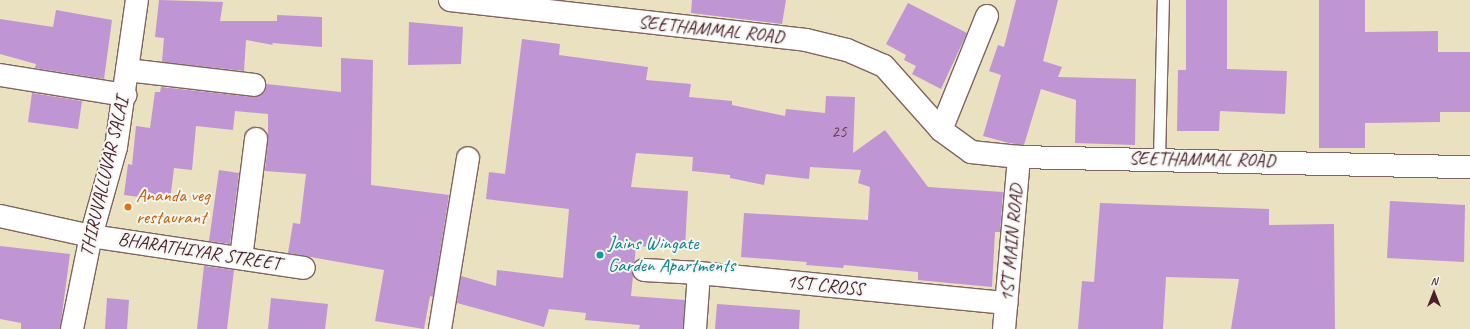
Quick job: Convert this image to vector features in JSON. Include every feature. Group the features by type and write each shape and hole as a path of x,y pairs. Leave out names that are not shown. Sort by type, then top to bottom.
{"street":[{"name":"THIRUVALLUVAR SALAI","path":"72,329 91,236 116,147 137,0"},
{"name":"SEETHAMMAL ROAD","path":"450,0 806,40 847,50 884,66 941,130 971,152 1019,157 1470,167"},
{"path":"941,130 987,16"},
{"path":"127,70 254,85"},
{"path":"0,75 124,95"},
{"path":"241,258 256,139"},
{"name":"1ST MAIN ROAD","path":"1004,329 1019,157"},
{"path":"440,329 468,158"},
{"name":"BHARATHIYAR STREET","path":"0,216 91,236 304,268"},
{"name":"1ST CROSS","path":"644,270 699,273 1007,303"},
{"path":"694,329 699,273"}],"lane":[{"path":"1159,159 1163,0"}],"building":[{"path":"159,0 223,2 220,21 277,21 277,15 322,17 322,47 272,43 273,45 246,40 244,71 162,62 164,38 155,37"},
{"path":"692,0 786,0 782,24 691,13"},
{"path":"1016,0 1058,0 1043,61 1062,67 1058,77 1136,79 1135,145 1075,143 1076,100 1041,89 1024,145 1009,143 983,136 1001,75 989,71 998,45 1004,47"},
{"path":"1186,0 1227,0 1227,69 1287,71 1285,114 1220,111 1219,131 1177,131 1178,70 1186,70"},
{"path":"1319,0 1365,0 1365,32 1438,31 1438,52 1470,52 1470,112 1440,112 1440,122 1365,123 1365,148 1319,148"},
{"path":"908,3 967,33 941,89 912,74 916,66 904,60 906,55 886,44"},
{"path":"56,10 112,20 104,79 35,68 36,64 0,54 0,19 53,27"},
{"path":"409,22 463,27 461,64 408,65"},
{"path":"522,39 560,44 559,55 648,67 646,80 691,84 689,97 732,101 732,105 785,116 786,109 825,113 826,96 855,97 853,153 885,130 928,187 1003,192 1000,232 995,232 992,287 918,280 918,272 844,265 843,268 806,265 807,262 741,257 744,213 868,220 870,187 858,183 861,170 810,167 809,179 766,174 764,185 730,178 730,175 692,171 693,157 636,153 631,187 688,191 685,248 636,246 631,296 685,300 683,329 639,329 640,325 585,320 586,313 549,309 544,327 457,303 461,276 496,286 497,270 563,278 569,209 486,199 489,172 505,174"},
{"path":"341,58 373,60 371,185 449,195 433,297 430,296 424,329 375,321 384,270 288,253 293,223 300,224 306,174 265,171 268,141 268,114 235,111 233,130 196,126 192,170 174,168 170,201 124,195 128,164 132,165 136,126 150,128 155,92 160,92 161,87 253,97 264,93 266,84 341,92"},
{"path":"32,93 82,101 78,129 28,122"},
{"path":"219,170 239,173 230,244 209,241"},
{"path":"1390,201 1465,205 1464,262 1387,258"},
{"path":"1100,203 1269,209 1269,225 1334,224 1335,329 1231,329 1239,279 1166,277 1163,329 1078,329 1082,281 1094,282"},
{"path":"0,246 70,254 60,329 21,329 21,323 0,319"},
{"path":"204,266 234,270 227,329 197,329"},
{"path":"107,298 129,300 127,329 105,329"},
{"path":"271,298 328,304 325,329 268,329"},
{"path":"717,304 800,310 799,329 715,329"}],"place":[{"name":"Ananda veg restaurant","path":"128,207"},
{"name":"Jains Wingate Garden Apartments","path":"600,255"}]}
